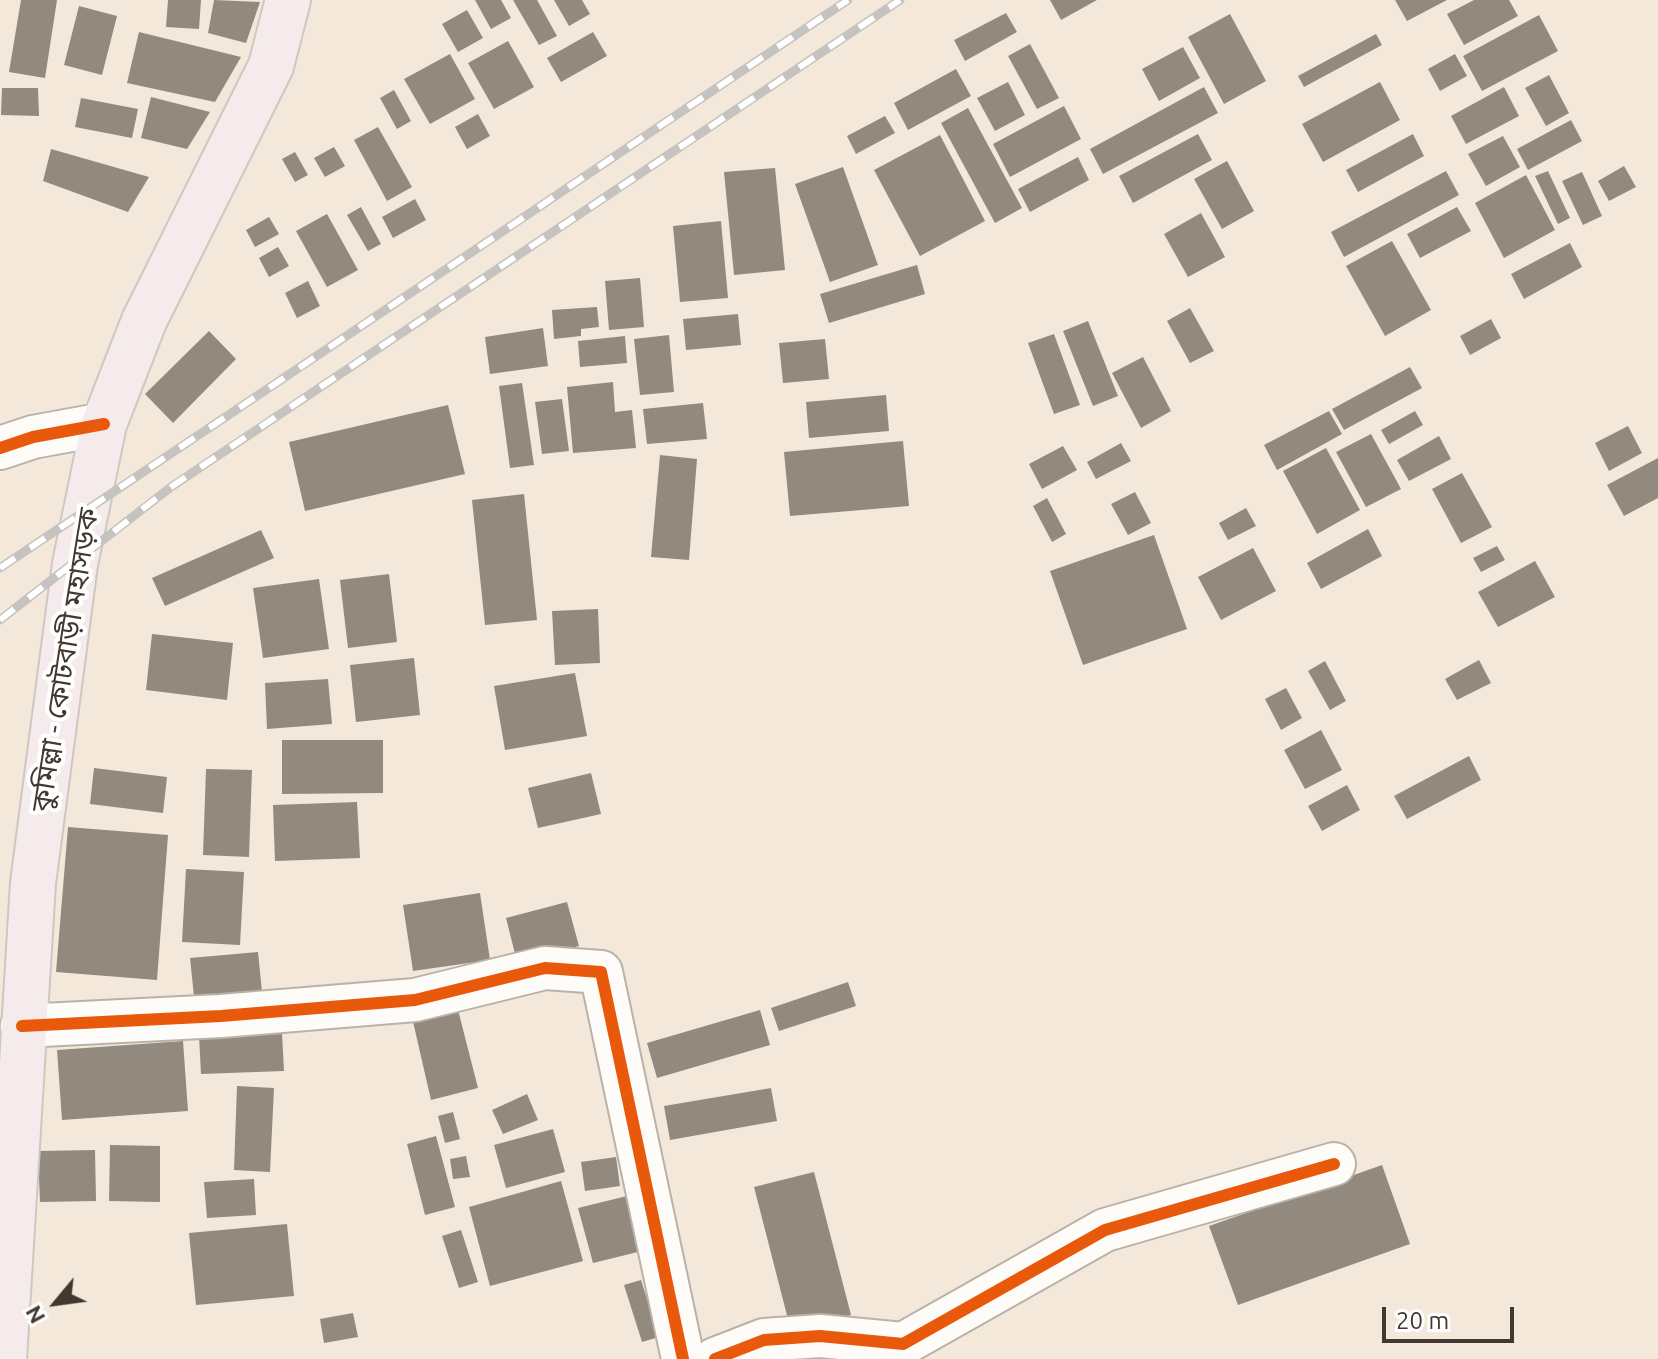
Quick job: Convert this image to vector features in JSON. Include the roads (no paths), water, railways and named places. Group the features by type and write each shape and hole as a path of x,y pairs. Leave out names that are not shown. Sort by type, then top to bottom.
{"main road":[{"name":"কুমিল্লা - কোটবাড়ী মহাসড়ক","path":"4,1359 33,883 75,564 104,424 144,321 271,66 288,0"}],"street":[{"path":"0,448 33,437 104,424"},
{"path":"22,1026 221,1016 415,1000 545,968 601,972 683,1359"},
{"path":"715,1359 764,1340 820,1336 903,1344 1105,1230 1334,1164"}],"railway":[{"path":"0,568 848,0"},
{"path":"0,620 171,487 900,0"}]}
